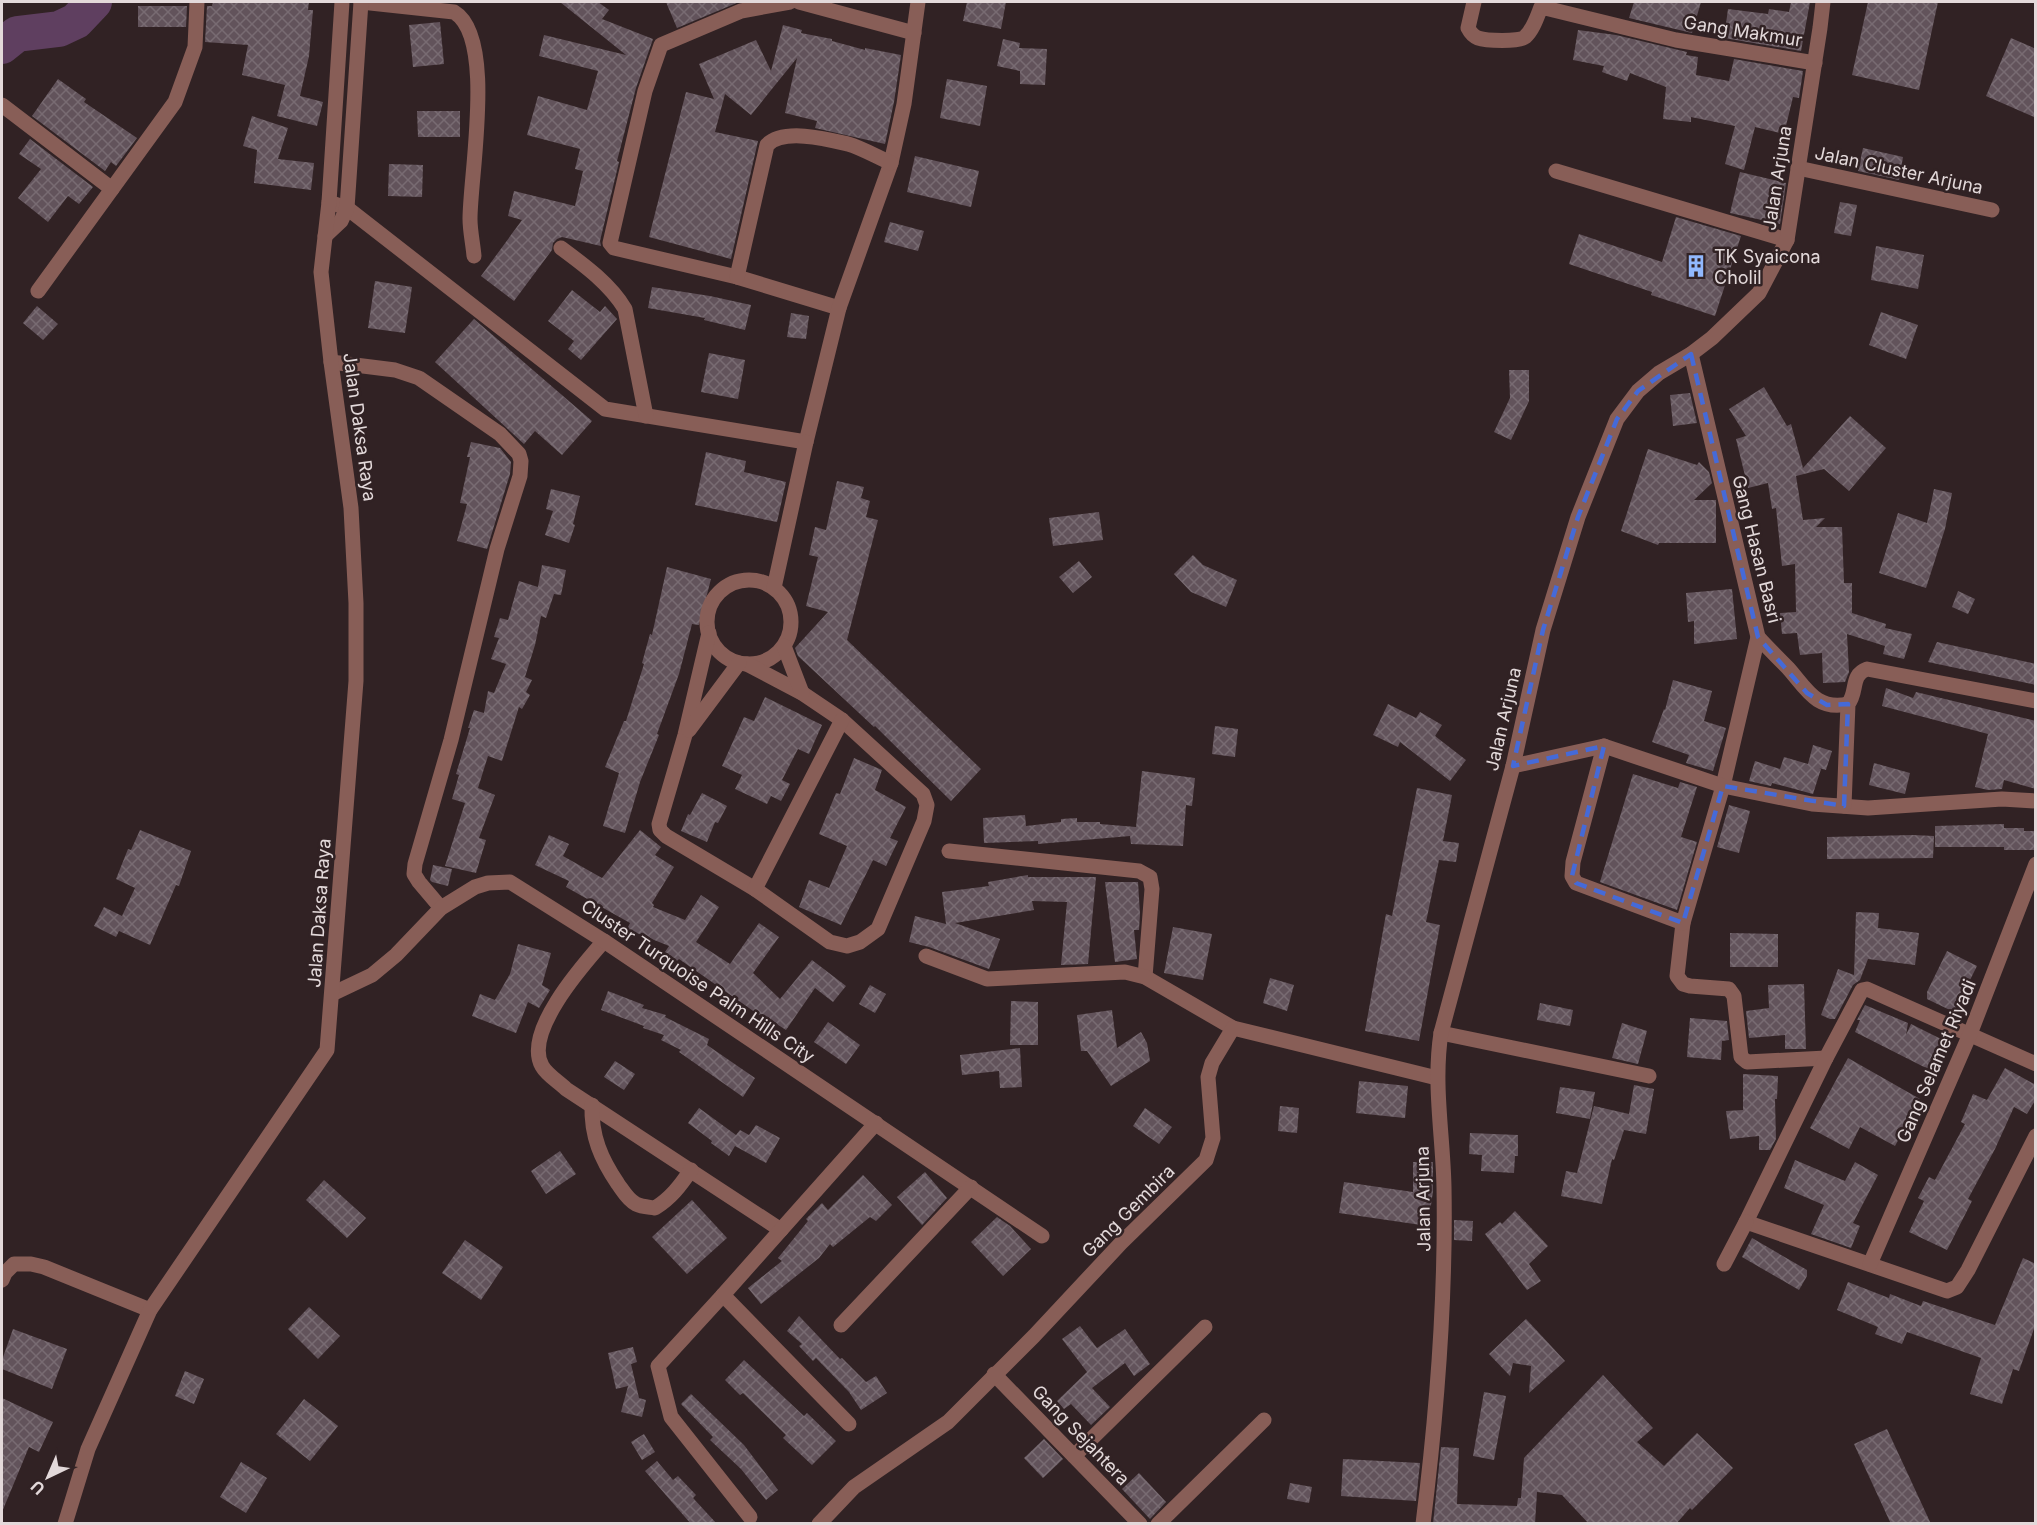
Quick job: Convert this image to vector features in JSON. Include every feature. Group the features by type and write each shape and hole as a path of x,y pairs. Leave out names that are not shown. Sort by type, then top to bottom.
{"street":[{"path":"38,291 175,102 195,47 197,2"},
{"path":"342,2 329,202 347,208 605,409 806,442"},
{"path":"325,236 341,220 347,208 361,2 454,12 468,27 473,47 477,93 470,218 474,256"},
{"path":"790,2 741,11 661,45 645,91 610,243 614,248 737,277 839,308"},
{"path":"800,2 914,33"},
{"path":"774,588 806,442 839,308 891,163 904,104 918,2"},
{"name":"Gang Makmur","path":"1474,2 1468,28 1471,34 1478,38 1519,40 1531,30 1541,4 1676,40 1815,63"},
{"name":"Jalan Arjuna","path":"1423,1524 1435,1429 1443,1300 1444,1187 1437,1078 1441,1033 1514,766 1543,630 1578,517 1617,418 1638,391 1659,373 1691,354 1737,316 1760,293 1787,240 1823,2"},
{"path":"2,105 112,189"},
{"path":"737,277 766,145 771,140 777,137 804,136 849,145 891,163"},
{"name":"Jalan Cluster Arjuna","path":"1798,168 1992,210"},
{"path":"1556,171 1787,240"},
{"name":"Jalan Daksa Raya","path":"65,1524 88,1449 150,1310 327,1050 356,681 351,508 321,272 329,202"},
{"path":"561,248 617,296 625,309 646,416"},
{"name":"Gang Hasan Basri","path":"1691,354 1758,638 1790,670 1807,693 1827,705 1848,704"},
{"path":"331,362 395,370 419,378 500,434 519,454 521,461 520,476 497,549 451,740 415,864 414,874 441,908"},
{"path":"686,735 743,664 762,662 774,656 784,646 790,634 792,621 790,609 784,597 774,588 750,579 737,581 725,587 716,596 707,620 709,633 715,646 726,657 743,664 802,693 842,720 923,794 927,805 924,821 878,929 860,942 847,946 830,942 755,889 666,836 660,830 659,824 686,735 709,633"},
{"path":"1758,638 1723,786 1683,923 1677,976 1683,984 1690,986 1729,989 1734,996 1742,1058 1747,1062 1826,1058"},
{"path":"784,646 802,693"},
{"path":"1844,806 1848,704 1856,676 1861,671 1867,669 2036,702"},
{"path":"755,889 842,720"},
{"path":"1604,746 1573,862 1572,876 1576,883 1683,923"},
{"path":"1514,766 1604,746 1723,786 1812,804 1868,808 2002,799 2036,801"},
{"path":"949,851 1139,871 1150,877 1152,889 1145,977"},
{"name":"Gang Selamet Riyadi","path":"1870,1264 1970,1034 2034,867"},
{"name":"Cluster Turquoise Palm Hills City","path":"332,994 372,975 396,955 441,908 475,887 488,883 510,882 604,941 1042,1236"},
{"path":"604,941 575,974 549,1014 541,1036 538,1054 543,1067 566,1089 781,1230"},
{"path":"926,956 987,979 1125,972 1145,977 1233,1028 1437,1078"},
{"path":"1724,1264 1862,990 1866,989 2036,1064"},
{"name":"Gang Gembira","path":"819,1524 855,1487 948,1422 1034,1336 1120,1243 1206,1160 1213,1138 1208,1077 1212,1063 1233,1028"},
{"path":"1441,1033 1649,1076"},
{"path":"592,1105 591,1122 603,1161 627,1197 637,1205 655,1208 674,1194 691,1170"},
{"path":"750,1518 671,1418 658,1366 876,1123"},
{"path":"1746,1222 1947,1291 1957,1287 1968,1270 2036,1136"},
{"path":"841,1325 971,1187"},
{"path":"2,1280 4,1273 14,1264 31,1264 44,1267 150,1310"},
{"path":"723,1295 849,1424"},
{"path":"1074,1456 1205,1327"},
{"name":"Gang Sejahtera","path":"994,1374 1140,1524"},
{"path":"1158,1524 1264,1420"}],"highlighted area":[{"path":"1691,354 1758,637 1807,693 1827,705 1848,704 1844,806 1723,786 1683,923 1576,883 1572,876 1604,746 1513,766 1543,630 1578,517 1617,419 1638,391"}],"building":[{"path":"213,2 309,2 308,10 313,10 309,56 300,96 323,102 317,126 277,116 285,85 242,75 248,45 205,42 207,6 212,6"},
{"path":"560,2 598,2 609,10 602,19 653,39 636,88 617,161 619,162 600,241 601,246 562,237 557,239 553,243 552,250 514,301 481,276 522,220 508,216 514,191 575,206 583,171 575,169 580,149 527,135 538,96 587,110 598,71 539,56 544,35 626,55"},
{"path":"666,2 739,2 677,28"},
{"path":"967,2 1006,2 1001,29 963,21"},
{"path":"1634,2 1701,2 1692,33 1629,18"},
{"path":"1791,2 1810,2 1801,51 1724,38 1728,9 1768,14 1769,9 1789,12"},
{"path":"1868,2 1938,2 1919,90 1852,75"},
{"path":"138,6 187,6 186,27 138,27"},
{"path":"440,22 444,64 413,67 409,25"},
{"path":"783,25 802,30 801,33 832,39 832,41 865,50 865,48 901,55 885,144 815,128 817,121 785,113 797,58 751,115 725,94 715,132 758,141 731,259 649,237 686,92 714,99 699,64 756,40 771,71"},
{"path":"1578,30 1616,35 1687,52 1686,55 1698,57 1696,75 1729,81 1734,59 1803,71 1799,98 1793,97 1784,134 1755,127 1744,170 1725,164 1735,126 1691,117 1691,122 1663,119 1666,87 1630,73 1627,81 1602,72 1604,66 1573,60"},
{"path":"2011,38 2036,49 2036,118 1986,96"},
{"path":"1003,39 1020,43 1019,48 1047,49 1045,85 1020,84 1020,71 997,66"},
{"path":"58,79 86,99 84,102 137,138 116,166 111,162 105,171 32,116"},
{"path":"947,79 987,86 980,126 940,118"},
{"path":"417,111 460,111 460,137 418,137"},
{"path":"252,116 288,128 278,159 314,163 311,190 254,183 257,150 243,146"},
{"path":"30,139 93,187 79,204 68,196 48,222 18,198 41,169 19,154"},
{"path":"1863,148 1903,157 1899,180 1858,171"},
{"path":"915,156 979,171 971,207 907,192"},
{"path":"389,164 423,165 422,197 388,196"},
{"path":"1740,172 1786,183 1780,224 1730,213"},
{"path":"1840,202 1857,205 1851,236 1834,233"},
{"name":"TK Syaicona Cholil","path":"1676,217 1741,236 1715,316 1569,264 1579,234 1662,262"},
{"path":"890,222 924,231 918,251 884,242"},
{"path":"1876,246 1924,255 1918,289 1871,280"},
{"path":"375,281 412,287 405,333 368,328"},
{"path":"652,287 751,305 745,330 704,320 705,318 648,308"},
{"path":"572,290 600,312 605,306 617,319 581,360 568,349 574,341 548,321"},
{"path":"37,306 58,324 43,340 23,323"},
{"path":"1881,312 1918,325 1906,359 1869,345"},
{"path":"791,313 809,316 806,339 787,337"},
{"path":"474,319 592,421 562,455 535,431 524,444 435,362"},
{"path":"709,353 745,360 738,399 701,392"},
{"path":"1509,370 1529,370 1529,401 1511,440 1494,432 1510,398"},
{"path":"1764,387 1787,426 1791,424 1803,468 1850,416 1886,448 1849,491 1824,469 1796,476 1803,520 1825,518 1816,527 1842,527 1844,583 1852,583 1852,613 1886,624 1885,628 1912,634 1904,659 1883,654 1885,646 1847,634 1849,672 1845,682 1823,683 1822,653 1800,655 1797,633 1782,634 1780,613 1796,612 1795,564 1782,566 1776,508 1772,509 1768,483 1748,488 1736,439 1746,436 1729,409"},
{"path":"1690,393 1697,423 1673,426 1670,395"},
{"path":"471,442 500,448 511,462 510,474 487,549 457,541 467,504 460,503"},
{"path":"1648,449 1697,465 1699,462 1709,472 1712,483 1694,500 1716,500 1716,543 1659,543 1658,545 1621,531"},
{"path":"706,452 746,461 744,472 786,482 777,522 695,505"},
{"path":"837,481 864,487 861,498 870,501 866,517 878,520 847,640 981,769 951,801 875,726 798,656 795,648 828,612 806,606 818,557 809,555 815,527 826,530"},
{"path":"551,489 580,496 569,543 545,535 553,511 546,509"},
{"path":"1934,489 1952,493 1945,529 1926,588 1879,573 1898,513 1927,523"},
{"path":"1099,512 1103,540 1053,546 1049,518"},
{"path":"1193,555 1203,565 1237,580 1226,607 1191,592 1174,574"},
{"path":"1079,561 1092,577 1073,593 1059,577"},
{"path":"542,565 566,570 561,595 554,594 546,618 541,616 525,677 532,680 526,692 530,695 522,709 519,707 502,761 488,756 478,788 495,795 479,838 486,840 476,873 445,866 465,803 452,799 459,775 456,774 470,728 468,728 474,710 484,713 488,691 494,693 506,664 491,659 499,638 494,637 500,618 508,620 519,581 538,587"},
{"path":"667,567 711,579 699,625 692,624 679,674 657,734 659,735 640,782 625,833 603,826 619,773 605,767 624,721 626,721 644,664 642,663 650,634 652,635"},
{"path":"1732,589 1737,639 1694,644 1694,621 1688,622 1686,593"},
{"path":"1958,591 1975,599 1968,614 1952,607"},
{"path":"1937,642 2036,664 2036,685 1928,662"},
{"path":"1673,680 1712,691 1704,721 1726,728 1713,771 1686,763 1689,755 1652,742 1665,710"},
{"path":"1886,688 1913,698 1916,692 2036,721 2036,789 2004,780 2002,789 1988,790 1975,787 1988,734 1882,706"},
{"path":"765,697 822,725 809,754 798,749 782,780 790,784 781,801 771,796 767,804 735,789 742,775 722,766 744,717 754,721"},
{"path":"1388,704 1416,718 1420,712 1442,725 1435,736 1466,760 1450,781 1400,742 1398,747 1373,735"},
{"path":"1215,726 1238,729 1235,757 1212,754"},
{"path":"1813,745 1832,751 1826,770 1819,768 1821,769 1813,794 1772,783 1771,786 1749,781 1755,761 1780,769 1784,757 1808,764"},
{"path":"854,758 882,770 875,790 906,807 890,838 898,841 886,866 873,860 841,925 799,907 809,880 829,888 847,846 819,834 836,793 840,794"},
{"path":"1874,763 1910,773 1905,794 1869,785"},
{"path":"1142,771 1195,778 1192,806 1186,805 1183,846 1131,844 1130,836 1038,844 1038,841 984,843 983,818 1025,815 1026,826 1077,818 1077,822 1100,822 1100,824 1136,827"},
{"path":"1633,774 1678,788 1680,782 1697,787 1681,837 1697,842 1677,910 1600,882"},
{"path":"1417,788 1452,795 1443,841 1459,843 1456,862 1439,860 1426,922 1440,925 1419,1041 1365,1031 1386,914 1392,916"},
{"path":"702,793 727,806 718,823 715,822 707,842 681,831 688,814 690,815"},
{"path":"1729,805 1750,811 1739,853 1717,847"},
{"path":"2004,824 2004,828 2024,828 2024,831 2036,831 2036,850 2004,850 2004,847 1935,847 1935,826"},
{"path":"140,830 191,851 179,886 176,885 150,945 119,931 116,937 94,926 104,907 122,916 135,888 116,879 128,849 131,850"},
{"path":"640,830 661,847 655,855 674,867 652,903 653,907 685,920 701,895 719,907 696,942 730,964 759,923 779,937 753,973 780,999 812,960 846,986 833,1002 815,988 786,1030 761,1014 759,1015 679,959 677,961 665,952 669,946 627,929 630,923 566,887 569,881 535,865 549,835 569,844 563,856 602,878"},
{"path":"1934,836 1933,858 1827,859 1827,837"},
{"path":"433,865 452,869 448,886 430,880"},
{"path":"1028,875 1028,877 1096,877 1088,964 1061,965 1067,902 1032,901 1034,910 955,923 1000,939 989,969 909,942 915,916 946,924 942,892 989,886 988,882"},
{"path":"1105,882 1138,882 1139,930 1134,930 1137,959 1115,962"},
{"path":"1856,912 1879,913 1878,928 1919,933 1915,965 1868,959 1860,980 1853,985 1835,1019 1830,1019 1821,1015 1838,969 1854,975"},
{"path":"1173,927 1212,934 1203,980 1164,973"},
{"path":"1730,933 1778,934 1778,967 1730,967"},
{"path":"518,944 551,953 542,985 550,990 539,1008 528,1002 516,1033 472,1016 480,994 495,1000 510,974"},
{"path":"1947,951 1977,966 1954,1012 1927,999 1927,992"},
{"path":"1270,978 1294,985 1287,1011 1263,1003"},
{"path":"1804,984 1806,1049 1785,1049 1785,1035 1749,1038 1746,1011 1769,1008 1768,985"},
{"path":"870,985 886,994 875,1013 859,1004"},
{"path":"608,991 644,1005 642,1008 666,1015 665,1017 709,1039 707,1045 755,1078 743,1097 679,1052 681,1050 661,1040 664,1035 601,1010"},
{"path":"1011,1001 1038,1002 1038,1045 1010,1045"},
{"path":"1540,1003 1573,1010 1570,1026 1537,1020"},
{"path":"1865,1005 1908,1023 1906,1035 1911,1024 1945,1041 1930,1070 1855,1032 1860,1020 1857,1020"},
{"path":"1112,1010 1117,1048 1141,1032 1147,1043 1150,1061 1111,1086 1087,1051 1081,1051 1077,1015"},
{"path":"1690,1018 1727,1021 1729,1040 1722,1041 1721,1060 1687,1057"},
{"path":"828,1022 860,1045 846,1064 814,1042"},
{"path":"1622,1023 1647,1031 1638,1064 1612,1058"},
{"path":"1020,1048 1022,1087 1000,1088 999,1071 962,1075 960,1055"},
{"path":"1848,1058 1920,1099 1895,1146 1860,1127 1849,1149 1810,1128"},
{"path":"615,1061 635,1074 624,1090 604,1077"},
{"path":"2005,1068 2036,1085 2036,1099 2027,1114 2014,1107 1968,1199 1972,1201 1947,1250 1909,1232 1924,1201 1918,1198 1929,1177 1935,1180 1965,1124 1961,1122 1973,1094 1987,1100"},
{"path":"1743,1074 1778,1076 1777,1099 1775,1099 1776,1139 1770,1150 1759,1150 1759,1136 1730,1139 1726,1111 1743,1110"},
{"path":"1359,1081 1408,1086 1405,1118 1356,1113"},
{"path":"1634,1085 1654,1089 1646,1134 1624,1130 1614,1160 1612,1159 1602,1204 1561,1196 1566,1171 1577,1173 1594,1106 1629,1114"},
{"path":"1560,1087 1595,1092 1590,1119 1556,1113"},
{"path":"1280,1106 1299,1108 1297,1133 1278,1131"},
{"path":"699,1108 736,1135 740,1130 749,1135 756,1125 780,1138 766,1163 735,1146 729,1156 711,1143 712,1141 688,1123"},
{"path":"1145,1108 1172,1127 1159,1144 1133,1126"},
{"path":"1470,1133 1518,1135 1518,1156 1515,1156 1514,1173 1481,1171 1482,1155 1469,1154"},
{"path":"560,1151 576,1174 546,1194 531,1171"},
{"path":"1795,1160 1845,1181 1855,1162 1878,1175 1853,1223 1860,1226 1851,1248 1811,1234 1824,1205 1784,1188"},
{"path":"1413,1162 1433,1162 1433,1191 1428,1226 1339,1213 1344,1182 1413,1192"},
{"path":"925,1172 947,1198 922,1225 897,1197"},
{"path":"863,1175 892,1205 876,1221 870,1217 833,1247 830,1244 819,1258 761,1304 748,1288 782,1261 778,1258 808,1221 806,1219 822,1203 828,1210"},
{"path":"324,1180 366,1218 347,1238 306,1200"},
{"path":"692,1200 727,1238 687,1274 652,1237"},
{"path":"1515,1211 1548,1246 1529,1264 1541,1281 1527,1290 1485,1234 1500,1222 1502,1224"},
{"path":"997,1217 1010,1226 1031,1249 1003,1276 971,1242"},
{"path":"1454,1220 1473,1221 1472,1241 1454,1240"},
{"path":"1752,1238 1807,1270 1807,1276 1799,1290 1742,1257"},
{"path":"465,1240 503,1267 481,1300 442,1273"},
{"path":"2023,1258 2036,1264 2036,1323 2019,1371 2013,1369 2002,1404 1970,1394 1981,1358 1907,1332 1902,1344 1875,1334 1878,1327 1837,1310 1848,1282 1889,1298 1890,1294 1921,1306 1923,1301 1995,1325"},
{"path":"309,1307 340,1336 318,1359 288,1329"},
{"path":"799,1316 840,1359 842,1358 866,1382 876,1376 887,1393 861,1410 849,1392 816,1358 813,1361 799,1346 802,1344 787,1331"},
{"path":"1526,1319 1565,1361 1529,1393 1531,1366 1513,1363 1510,1376 1489,1354"},
{"path":"1080,1326 1097,1348 1125,1329 1150,1364 1134,1376 1125,1363 1092,1388 1110,1407 1091,1425 1071,1404 1064,1409 1057,1401 1087,1372 1062,1339"},
{"path":"13,1329 67,1349 52,1389 2,1369 2,1360"},
{"path":"633,1347 637,1362 631,1364 639,1398 646,1400 642,1417 621,1412 628,1386 616,1389 608,1353"},
{"path":"744,1360 804,1416 807,1413 836,1441 812,1465 783,1438 786,1435 743,1393 740,1395 725,1380"},
{"path":"185,1371 204,1379 194,1404 175,1396"},
{"path":"1603,1375 1653,1428 1637,1442 1664,1466 1697,1433 1733,1468 1692,1510 1690,1508 1676,1524 1589,1524 1562,1495 1537,1492 1535,1524 1433,1524 1441,1447 1459,1448 1457,1504 1517,1506 1518,1498 1521,1498 1524,1458"},
{"path":"1484,1392 1506,1396 1494,1460 1473,1456"},
{"path":"691,1394 744,1445 778,1490 766,1500 741,1469 710,1440 713,1437 681,1404"},
{"path":"2,1398 53,1422 39,1452 29,1447 2,1512"},
{"path":"304,1399 338,1426 310,1461 276,1434"},
{"path":"1887,1429 1931,1524 1891,1524 1854,1444"},
{"path":"644,1434 655,1452 642,1460 631,1442"},
{"path":"1044,1439 1063,1459 1043,1478 1024,1458"},
{"path":"1343,1459 1420,1463 1416,1501 1341,1496"},
{"path":"657,1461 673,1480 678,1476 696,1495 693,1498 717,1524 691,1524 645,1471"},
{"path":"241,1462 267,1478 246,1513 220,1497"},
{"path":"1139,1473 1166,1502 1150,1519 1122,1489"},
{"path":"1290,1483 1312,1487 1309,1503 1287,1499"}],"waterway":[{"path":"2,46 17,34 59,29 76,21 94,2"}],"place":[{"name":"TK Syaicona Cholil","path":"1696,266"}]}
